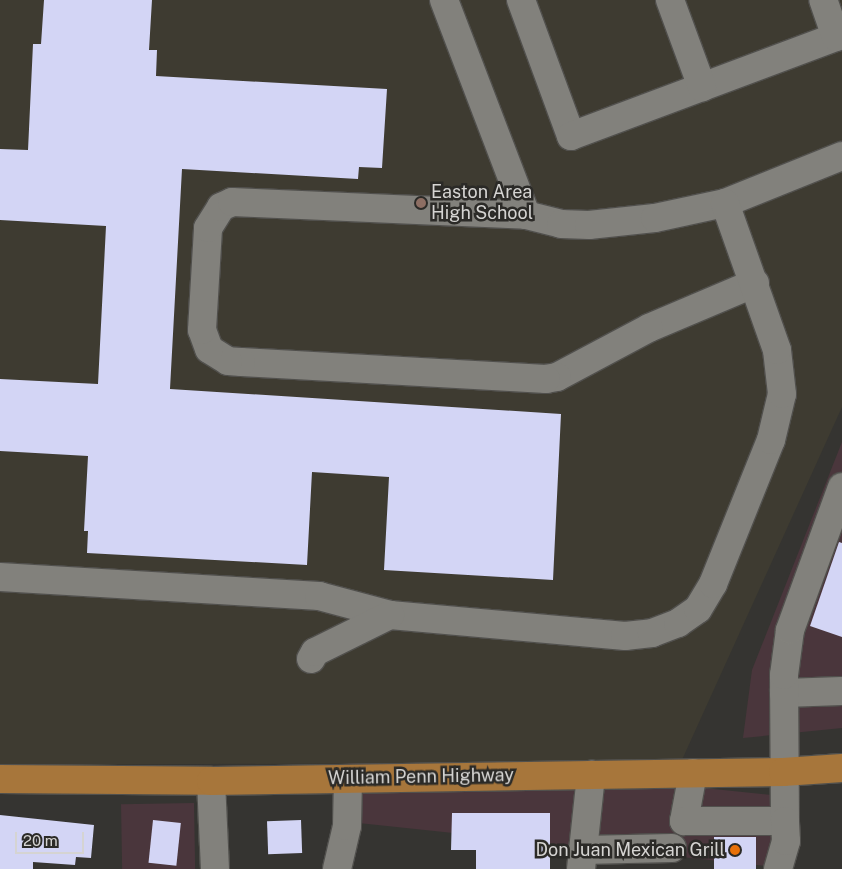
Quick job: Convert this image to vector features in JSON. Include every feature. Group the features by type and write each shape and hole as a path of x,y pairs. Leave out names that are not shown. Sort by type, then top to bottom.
{"main road":[{"name":"William Penn Highway","path":"0,779 211,781 783,772 842,768"}],"street":[{"path":"444,0 526,215"},
{"path":"521,0 571,136 836,37 823,0"},
{"path":"670,0 702,87"},
{"path":"754,283 648,328 557,377 546,379 241,362 217,356 204,340 208,228 221,206 232,202 526,215 561,224 589,225 655,218 725,204 838,158"},
{"path":"0,577 319,596 390,616 625,636 652,633 678,623 698,609 713,584 771,440 782,394 777,350 725,204"},
{"path":"778,869 786,841 783,772 784,693 790,630 842,487"},
{"path":"311,659 316,652 390,616"},
{"path":"784,693 842,691"},
{"path":"591,775 582,859 672,858 684,821 693,773"},
{"path":"337,869 347,826 348,779"},
{"path":"211,781 215,869"},
{"path":"684,821 785,821"}],"shaded area":[{"name":"Easton Area High School","path":"0,0 842,0 842,407 681,762 0,765"},
{"path":"842,442 842,728 743,738 752,670"},
{"path":"349,751 799,798 792,869 342,821"},
{"path":"194,803 195,869 122,869 121,804"}],"building":[{"path":"44,0 152,0 149,50 157,50 156,76 387,89 382,168 359,167 358,179 182,169 170,389 561,414 553,580 384,570 389,477 312,472 307,565 87,553 88,531 84,531 88,456 0,451 0,379 98,384 106,226 0,220 0,149 28,150 33,44 41,44"},
{"path":"839,542 842,543 842,637 810,626"},
{"path":"452,813 550,813 550,869 476,869 476,850 451,850"},
{"path":"0,815 94,825 91,858 76,857 75,865 33,862 33,869 0,869"},
{"path":"153,820 181,823 176,866 149,863"},
{"path":"301,820 302,853 268,854 267,821"},
{"name":"Don Juan Mexican Grill","path":"714,837 756,837 756,869 714,869"}],"place":[{"name":"Easton Area High School","path":"421,203"},
{"name":"Don Juan Mexican Grill","path":"735,850"}]}
